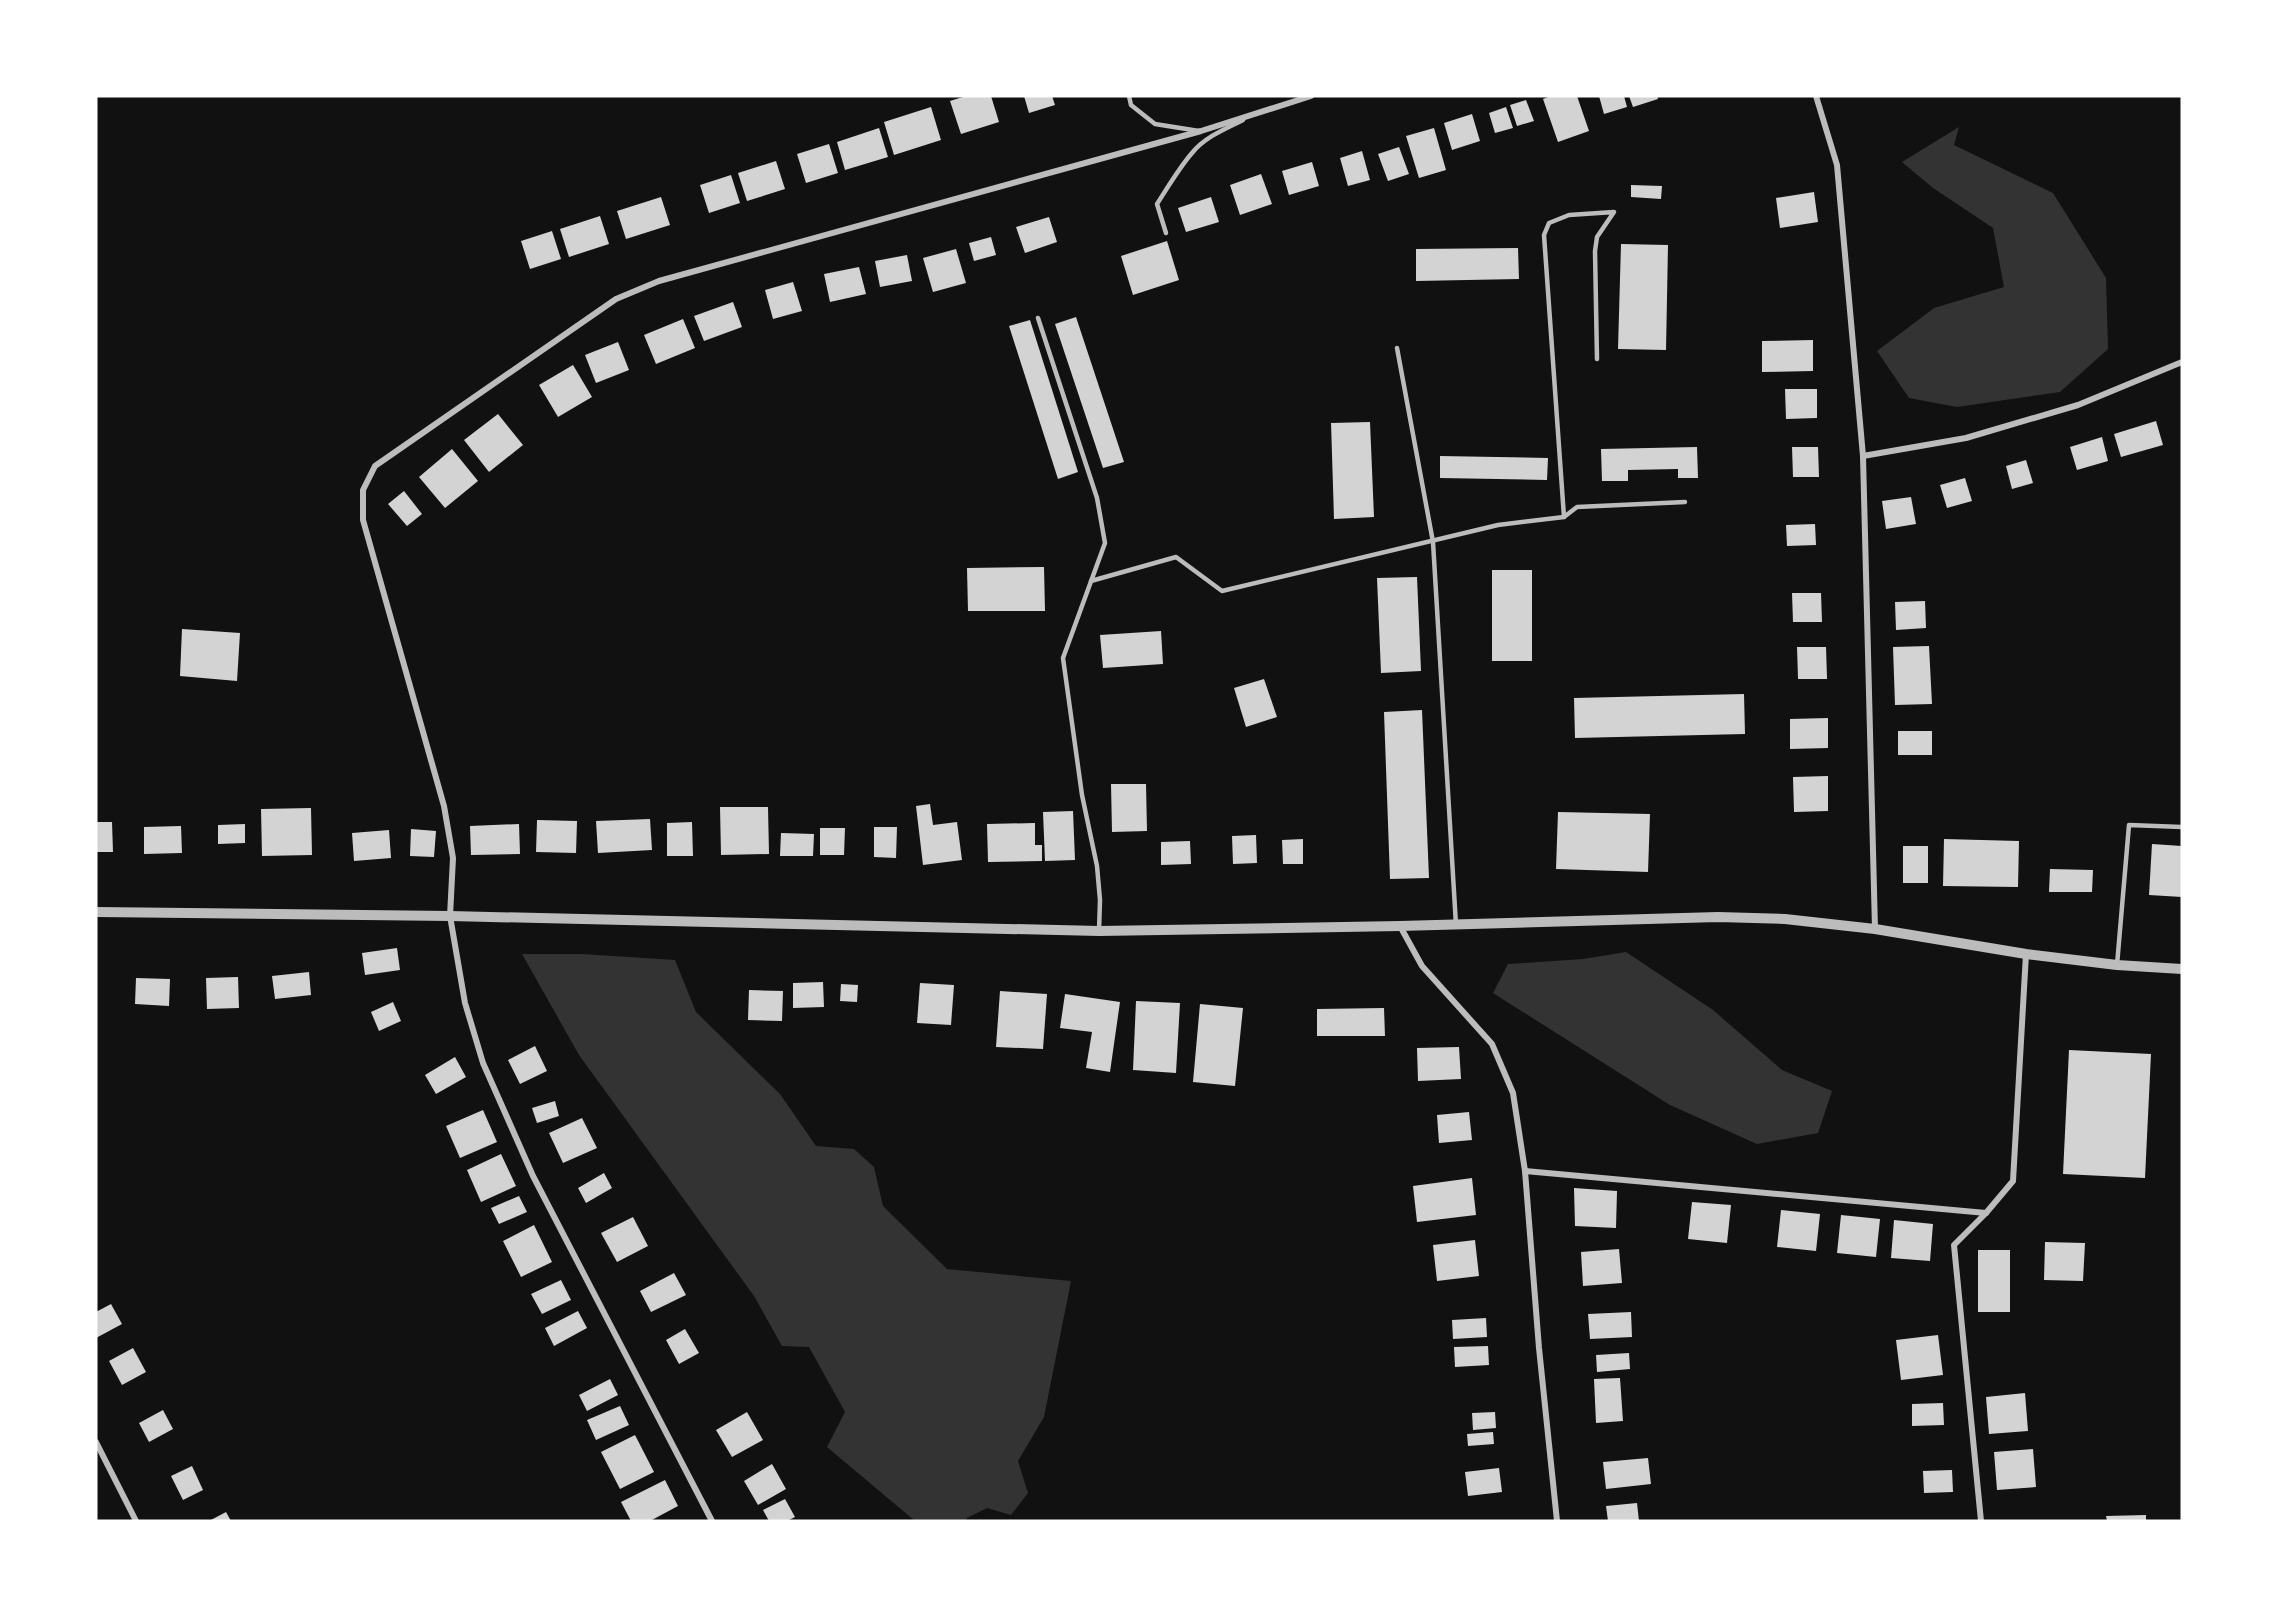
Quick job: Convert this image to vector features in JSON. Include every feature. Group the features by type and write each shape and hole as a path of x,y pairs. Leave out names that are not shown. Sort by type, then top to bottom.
{"street":[{"path":"712,1521 533,1176 483,1063 465,1003 450,916 453,858 444,806 363,520 363,490 375,466 616,299 659,281 1201,132 1311,96"},
{"path":"1816,96 1837,165 1863,456 1875,929"},
{"path":"1863,456 1966,438 2000,428 2078,405 2182,362"},
{"path":"96,912 450,916 1099,931 1400,926 1718,917 1785,919 1875,929 2026,954 2117,966 2182,969"},
{"path":"1400,926 1422,966 1492,1044 1513,1093 1525,1171 1557,1521"},
{"path":"1981,1521 1954,1245 1986,1213 2013,1181 2026,954"},
{"path":"1525,1171 1986,1213"},
{"path":"96,1442 136,1521"}],"lane":[{"path":"1129,96 1131,105 1155,124 1201,132"},
{"path":"1166,233 1157,204 1192,152 1216,133 1257,114"},
{"path":"1564,517 1544,235 1549,223 1569,215 1614,212 1597,237 1594,251 1597,359"},
{"path":"1038,318 1098,498 1106,543 1063,658 1082,795 1097,866 1100,900 1099,931"},
{"path":"1397,348 1433,542 1456,924"},
{"path":"1091,581 1176,557 1222,591 1498,525 1564,517 1577,507 1685,502"},
{"path":"2117,966 2129,825 2182,827"}],"shaded area":[{"path":"1959,127 1954,145 2053,193 2106,278 2108,349 2060,392 1957,407 1909,398 1877,351 1934,308 2004,287 1993,228 1933,188 1902,162"},
{"path":"1626,952 1713,1010 1782,1070 1832,1091 1818,1133 1757,1144 1670,1105 1493,993 1508,964 1583,959"},
{"path":"522,954 582,954 675,960 696,1012 780,1094 816,1146 854,1149 874,1167 883,1206 947,1269 1071,1281 1044,1417 1018,1461 1028,1493 1011,1515 987,1508 967,1518 966,1521 915,1521 827,1447 845,1412 809,1347 782,1346 754,1296 579,1055"}],"building":[{"path":"966,96 991,96 999,122 961,134 950,101"},
{"path":"1024,96 1052,96 1055,105 1029,113"},
{"path":"1551,96 1577,96 1589,131 1558,142 1543,99"},
{"path":"1599,96 1624,96 1627,107 1604,114"},
{"path":"1629,96 1657,96 1658,99 1633,107"},
{"path":"1526,100 1534,121 1517,126 1510,105"},
{"path":"931,107 941,140 894,155 884,122"},
{"path":"1506,107 1513,128 1495,133 1489,113"},
{"path":"1472,114 1480,141 1452,150 1444,123"},
{"path":"879,128 888,157 845,170 837,142"},
{"path":"1434,128 1446,170 1419,178 1406,136"},
{"path":"829,144 838,173 806,183 797,154"},
{"path":"1399,147 1409,174 1388,181 1378,154"},
{"path":"1362,151 1370,180 1348,186 1340,158"},
{"path":"776,161 785,189 747,201 738,173"},
{"path":"1312,162 1319,186 1289,195 1282,171"},
{"path":"1261,174 1272,204 1240,215 1230,185"},
{"path":"731,175 740,203 709,213 700,185"},
{"path":"1631,185 1662,186 1661,199 1631,197"},
{"path":"1814,192 1818,222 1780,228 1776,198"},
{"path":"661,197 670,225 626,239 617,211"},
{"path":"1211,197 1219,222 1186,232 1178,208"},
{"path":"600,216 609,244 569,257 560,229"},
{"path":"1049,217 1057,242 1025,253 1016,227"},
{"path":"552,231 561,259 530,269 521,241"},
{"path":"991,237 996,255 974,261 969,243"},
{"path":"1167,241 1179,280 1133,295 1121,256"},
{"path":"1621,244 1668,245 1666,350 1618,349"},
{"path":"1518,248 1519,279 1416,281 1416,249"},
{"path":"956,249 966,283 933,292 923,258"},
{"path":"907,255 912,281 880,287 875,261"},
{"path":"859,267 866,294 830,302 824,274"},
{"path":"793,282 802,311 773,319 765,290"},
{"path":"733,302 742,327 704,341 694,316"},
{"path":"1076,317 1124,462 1103,468 1055,324"},
{"path":"683,319 695,348 656,364 644,335"},
{"path":"1030,320 1078,472 1058,479 1009,326"},
{"path":"1813,340 1813,371 1762,372 1762,341"},
{"path":"618,342 629,370 596,383 585,355"},
{"path":"573,365 592,397 558,417 539,385"},
{"path":"1785,389 1817,389 1817,418 1786,419"},
{"path":"498,414 523,445 489,472 464,440"},
{"path":"2156,421 2163,445 2121,457 2114,434"},
{"path":"1370,422 1374,517 1334,519 1331,423"},
{"path":"2102,437 2108,461 2077,470 2070,447"},
{"path":"1697,447 1698,478 1678,478 1678,469 1628,470 1628,481 1602,481 1601,449"},
{"path":"1792,447 1818,447 1819,477 1793,477"},
{"path":"452,449 478,481 445,508 419,477"},
{"path":"1440,456 1548,458 1547,480 1440,478"},
{"path":"2026,460 2033,483 2012,489 2006,466"},
{"path":"1965,478 1972,501 1947,508 1940,485"},
{"path":"404,491 422,514 407,526 388,504"},
{"path":"1911,497 1916,524 1886,529 1882,501"},
{"path":"1815,524 1816,545 1787,546 1786,525"},
{"path":"1044,567 1045,611 968,611 967,568"},
{"path":"1492,570 1532,570 1532,661 1492,661"},
{"path":"1417,577 1421,671 1381,673 1377,578"},
{"path":"1792,593 1821,593 1822,622 1793,622"},
{"path":"1925,601 1926,628 1896,630 1895,602"},
{"path":"182,629 240,633 237,681 180,676"},
{"path":"1161,631 1163,664 1103,668 1100,635"},
{"path":"1929,646 1932,704 1895,705 1893,647"},
{"path":"1797,647 1826,647 1827,679 1798,679"},
{"path":"1264,679 1277,717 1246,727 1234,688"},
{"path":"1744,694 1745,734 1575,738 1574,698"},
{"path":"1422,710 1429,878 1390,879 1384,712"},
{"path":"1828,718 1828,748 1790,749 1790,719"},
{"path":"1898,731 1932,731 1932,755 1898,755"},
{"path":"1828,776 1828,811 1794,812 1793,777"},
{"path":"1111,784 1146,784 1147,831 1112,832"},
{"path":"930,804 933,825 957,822 962,860 923,865 916,806"},
{"path":"720,807 768,807 769,854 721,855"},
{"path":"311,808 312,855 262,856 261,809"},
{"path":"1073,811 1075,860 1045,861 1043,812"},
{"path":"1558,812 1650,814 1648,872 1556,869"},
{"path":"650,819 652,850 598,853 596,821"},
{"path":"537,820 577,821 576,853 536,852"},
{"path":"96,822 112,822 113,852 96,852"},
{"path":"692,822 693,856 667,856 667,823"},
{"path":"1035,823 1035,845 1042,845 1042,861 988,862 987,824"},
{"path":"245,824 245,843 218,844 218,825"},
{"path":"519,824 520,854 471,855 470,826"},
{"path":"181,826 182,853 144,854 144,827"},
{"path":"874,827 897,827 896,858 874,857"},
{"path":"820,828 845,828 844,855 820,855"},
{"path":"411,829 436,831 434,857 410,856"},
{"path":"389,830 391,858 354,861 352,833"},
{"path":"781,833 814,834 813,856 780,856"},
{"path":"1256,835 1257,863 1233,864 1232,836"},
{"path":"1303,839 1303,864 1283,864 1282,840"},
{"path":"1944,839 2019,841 2018,887 1943,886"},
{"path":"1190,841 1191,864 1161,865 1161,842"},
{"path":"2152,844 2182,846 2182,897 2149,895"},
{"path":"1903,846 1928,846 1928,883 1903,883"},
{"path":"2050,869 2093,870 2092,892 2049,892"},
{"path":"397,948 400,970 365,975 362,953"},
{"path":"309,972 311,995 275,999 272,976"},
{"path":"238,977 239,1008 207,1009 206,978"},
{"path":"136,978 170,979 169,1006 135,1004"},
{"path":"823,982 824,1007 793,1008 793,983"},
{"path":"920,983 954,985 951,1025 917,1023"},
{"path":"841,984 858,985 857,1002 840,1001"},
{"path":"749,990 783,991 782,1021 748,1020"},
{"path":"1000,991 1047,994 1043,1049 996,1047"},
{"path":"1065,994 1120,1002 1110,1072 1086,1068 1092,1032 1060,1028"},
{"path":"1136,1001 1180,1003 1176,1073 1133,1070"},
{"path":"393,1002 401,1021 379,1031 371,1012"},
{"path":"1200,1004 1243,1008 1235,1086 1193,1082"},
{"path":"1384,1008 1385,1036 1317,1036 1317,1009"},
{"path":"535,1046 547,1071 520,1084 508,1060"},
{"path":"1459,1047 1461,1079 1418,1081 1417,1048"},
{"path":"2069,1050 2151,1054 2145,1178 2063,1174"},
{"path":"455,1057 466,1077 436,1094 425,1075"},
{"path":"555,1101 559,1116 537,1123 532,1108"},
{"path":"483,1110 497,1142 460,1158 446,1126"},
{"path":"1469,1112 1472,1140 1439,1143 1437,1115"},
{"path":"582,1118 597,1148 563,1163 549,1133"},
{"path":"501,1154 516,1186 481,1202 467,1170"},
{"path":"604,1173 612,1188 586,1203 578,1188"},
{"path":"1472,1178 1476,1215 1417,1222 1413,1186"},
{"path":"1574,1188 1617,1191 1616,1228 1575,1226"},
{"path":"519,1196 527,1212 499,1224 491,1208"},
{"path":"1692,1202 1731,1205 1727,1243 1688,1239"},
{"path":"1781,1210 1820,1214 1816,1251 1777,1247"},
{"path":"1841,1215 1880,1219 1876,1257 1837,1253"},
{"path":"633,1217 648,1246 617,1262 601,1233"},
{"path":"1894,1220 1933,1224 1930,1261 1891,1258"},
{"path":"534,1225 552,1262 521,1277 503,1241"},
{"path":"1475,1240 1479,1276 1437,1281 1433,1245"},
{"path":"2045,1242 2085,1243 2083,1281 2044,1280"},
{"path":"1619,1249 1622,1283 1583,1286 1581,1252"},
{"path":"1978,1250 2010,1250 2010,1312 1978,1312"},
{"path":"674,1273 686,1295 651,1312 640,1291"},
{"path":"561,1280 571,1300 542,1314 531,1294"},
{"path":"111,1304 122,1324 96,1338 96,1312"},
{"path":"578,1311 587,1328 554,1346 545,1328"},
{"path":"1631,1312 1632,1337 1590,1339 1588,1314"},
{"path":"1486,1318 1487,1337 1453,1339 1452,1320"},
{"path":"685,1329 699,1353 679,1364 666,1340"},
{"path":"1938,1335 1943,1375 1901,1380 1896,1340"},
{"path":"1488,1346 1489,1365 1455,1367 1454,1347"},
{"path":"133,1348 146,1372 122,1385 109,1361"},
{"path":"1629,1353 1630,1369 1597,1372 1596,1355"},
{"path":"1620,1378 1623,1421 1596,1423 1594,1379"},
{"path":"610,1379 618,1395 587,1411 579,1395"},
{"path":"2025,1393 2028,1431 1989,1434 1986,1397"},
{"path":"1943,1403 1944,1425 1912,1426 1912,1404"},
{"path":"620,1406 629,1425 596,1440 587,1420"},
{"path":"163,1410 173,1429 149,1442 139,1423"},
{"path":"747,1412 763,1440 732,1457 716,1430"},
{"path":"1495,1412 1496,1428 1473,1430 1472,1413"},
{"path":"1493,1432 1494,1444 1468,1446 1467,1434"},
{"path":"635,1435 654,1472 620,1489 601,1452"},
{"path":"2033,1449 2036,1487 1997,1490 1994,1452"},
{"path":"1648,1458 1651,1484 1606,1489 1603,1462"},
{"path":"772,1464 786,1489 758,1505 744,1481"},
{"path":"192,1466 203,1490 183,1500 171,1476"},
{"path":"1499,1468 1502,1492 1468,1496 1465,1472"},
{"path":"1952,1470 1953,1492 1924,1493 1923,1471"},
{"path":"665,1480 678,1506 650,1521 631,1521 621,1502"},
{"path":"785,1499 795,1517 787,1521 769,1521 763,1510"},
{"path":"1637,1503 1639,1521 1608,1521 1606,1506"},
{"path":"226,1512 231,1521 209,1521"},
{"path":"2146,1515 2146,1521 2107,1521 2106,1516"}]}
